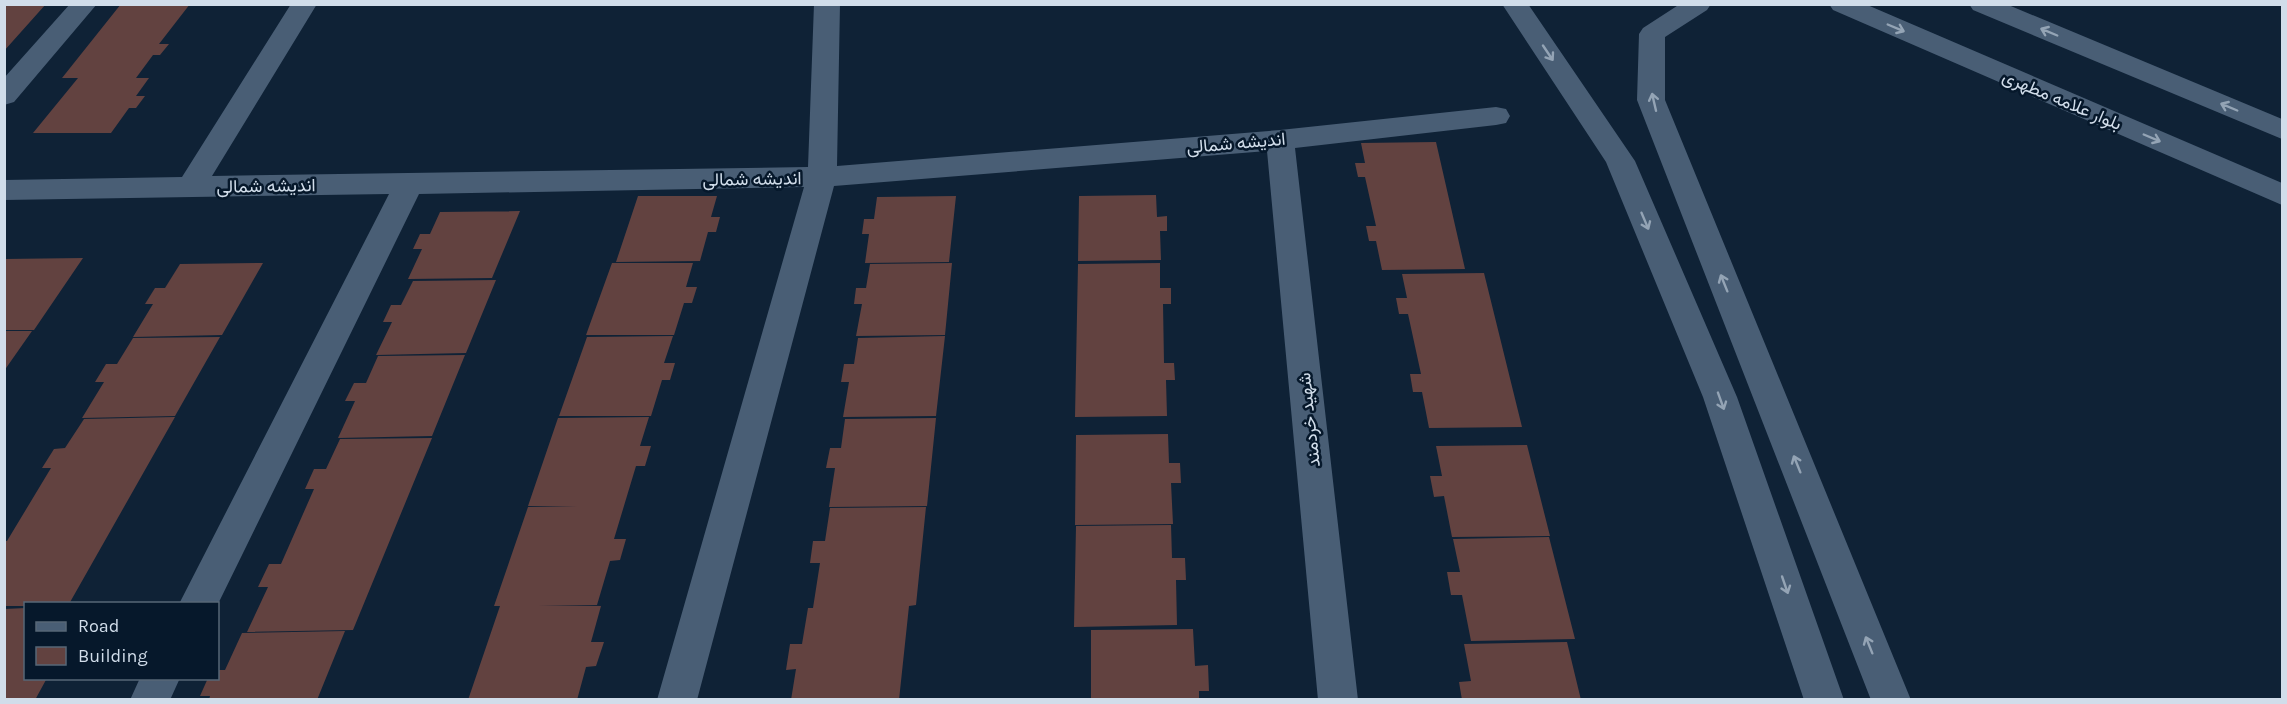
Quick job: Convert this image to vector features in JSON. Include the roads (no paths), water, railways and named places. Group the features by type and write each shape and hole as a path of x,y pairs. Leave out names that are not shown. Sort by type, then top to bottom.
{"street":[{"path":"4,96 84,4"},
{"path":"191,187 304,4"},
{"path":"677,699 822,177 827,4"},
{"path":"1515,4 1620,161 1720,397 1824,699"},
{"path":"1698,4 1652,34 1651,100 1890,699"},
{"name":"بلوار علامه مطهری","path":"1842,4 2283,195"},
{"path":"1982,4 2283,130"},
{"name":"اندیشه شمالی","path":"4,190 822,177 1280,140 1496,116"},
{"name":"شهید خردمند","path":"1280,140 1338,699"},
{"path":"199,602 410,184"},
{"path":"150,699 159,680"}]}
